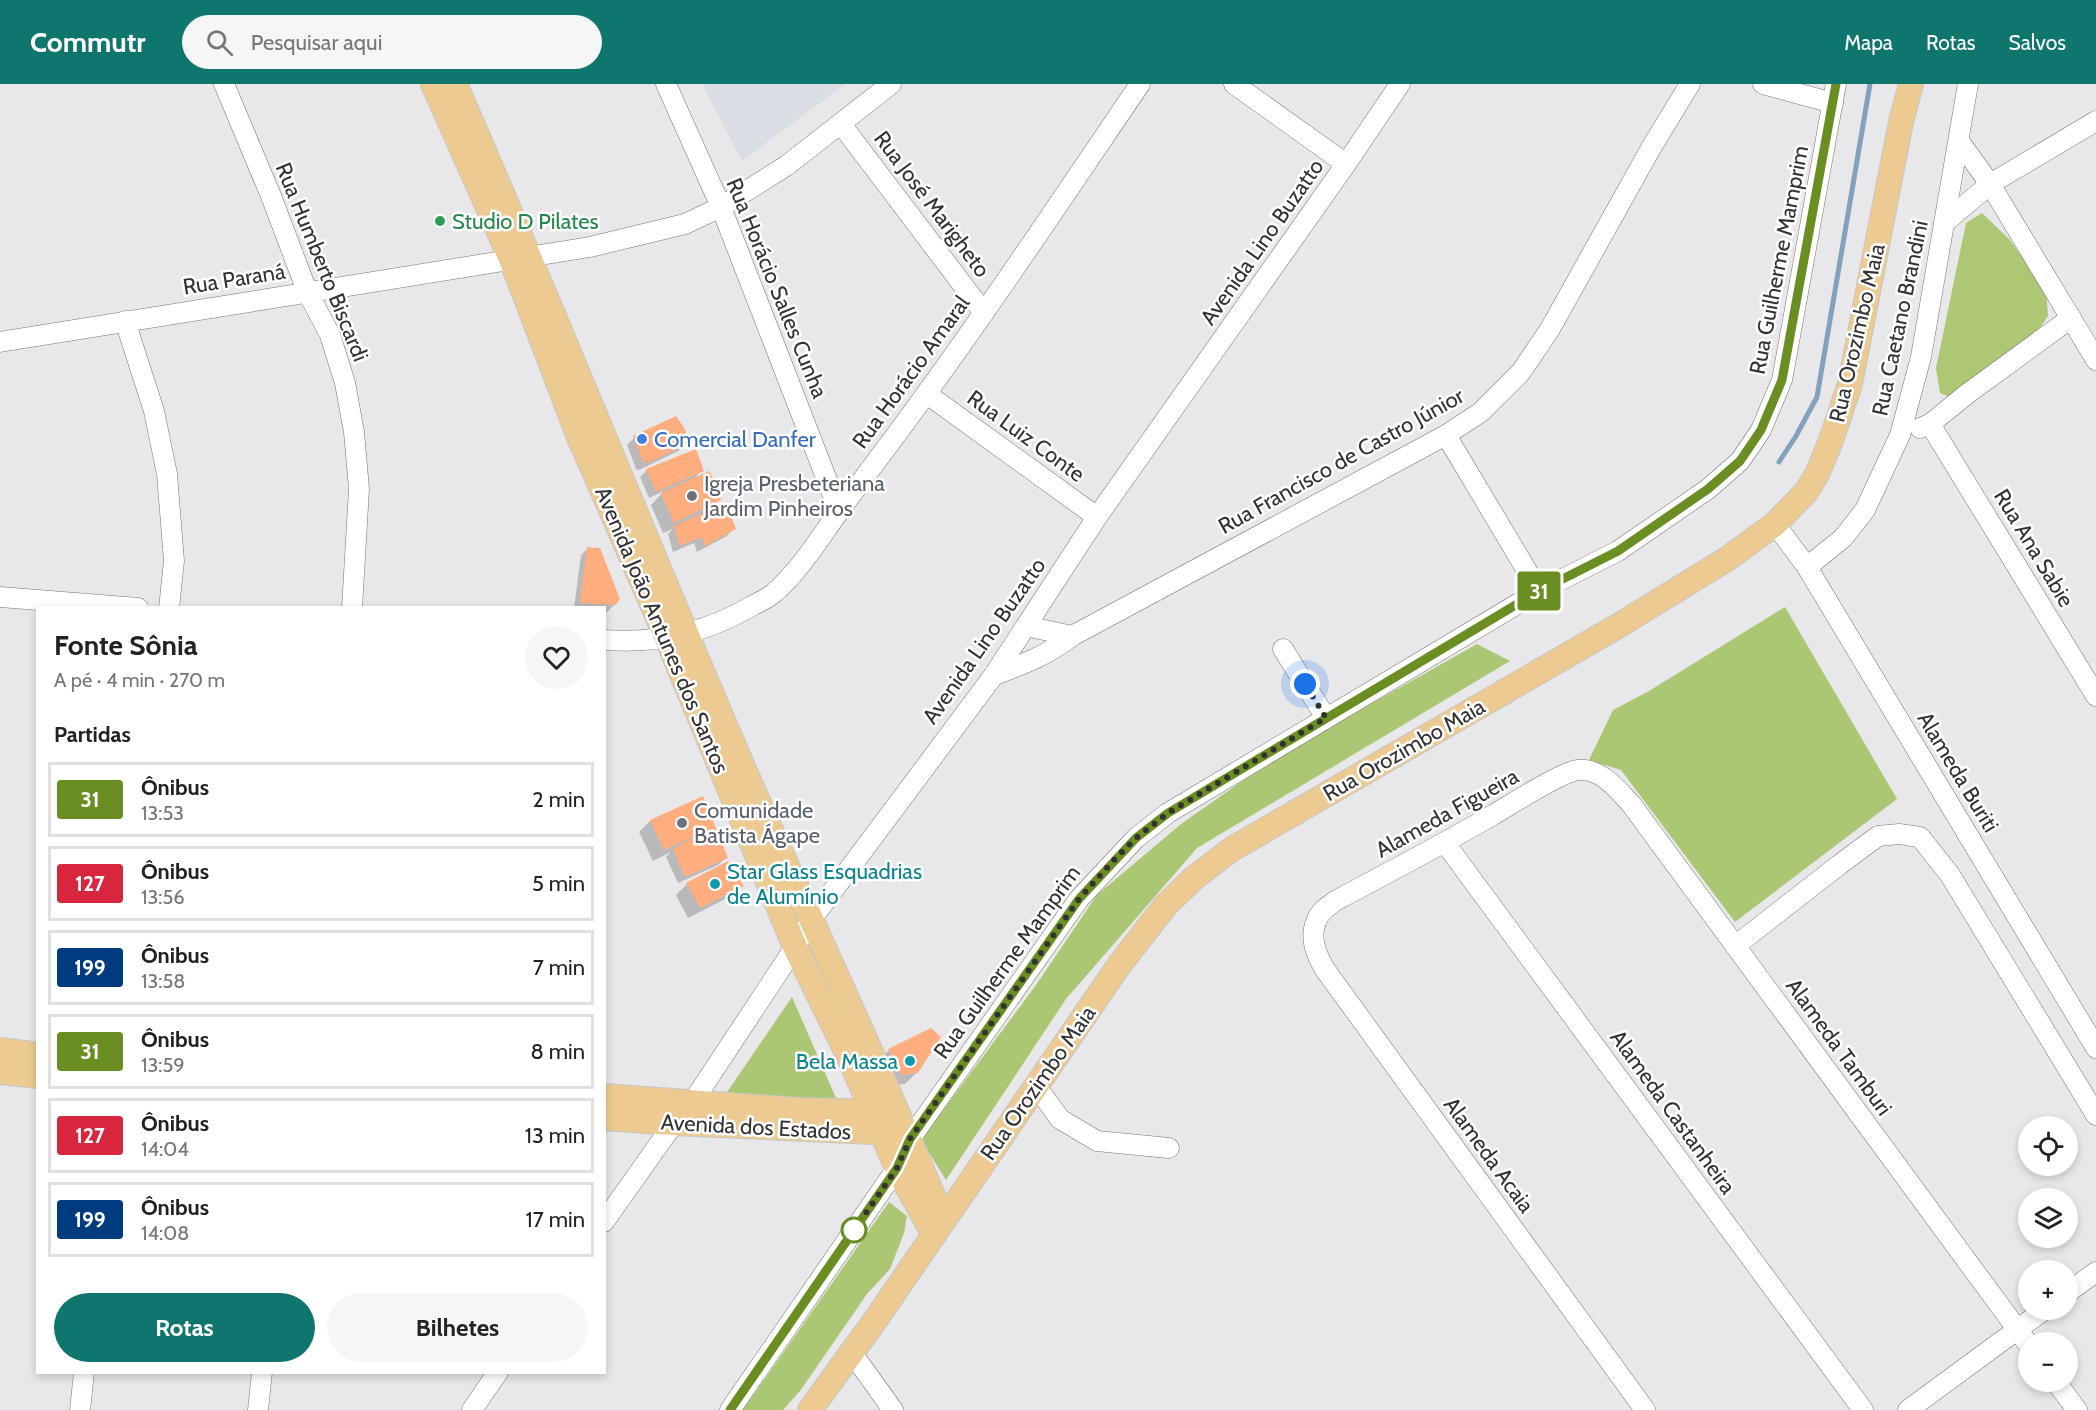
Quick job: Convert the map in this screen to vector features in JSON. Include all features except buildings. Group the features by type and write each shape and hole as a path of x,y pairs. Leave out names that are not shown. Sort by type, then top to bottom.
{"main road":[{"name":"Avenida João Antunes dos Santos","path":"433,84 520,258"},
{"name":"Avenida João Antunes dos Santos","path":"454,84 520,258 579,437 811,920 909,1136 938,1228"},
{"name":"Rua Orozimbo Maia","path":"810,1410 852,1353 1120,964 1166,905 1203,871 1232,849 1618,626 1727,559 1775,524 1806,492 1817,474 1830,443 1850,384 1901,122 1911,84"},
{"name":"Avenida João Antunes dos Santos","path":"676,635 795,947 849,1057 897,1168 938,1228"},
{"path":"0,1050 36,1054"},
{"path":"0,1072 36,1076"},
{"name":"Avenida dos Estados","path":"606,1096 799,1110 877,1122 909,1136"},
{"name":"Avenida dos Estados","path":"606,1118 674,1123 877,1122 898,1112"}],"street":[{"name":"Rua Humberto Biscardi","path":"224,84 271,196 307,291 330,335 345,383 354,432 359,489 352,606"},
{"name":"Rua Horácio Salles Cunha","path":"666,84 721,207 839,511"},
{"name":"Rua Paraná","path":"0,342 590,247 685,224 721,207 786,166 891,84"},
{"name":"Rua Horácio Amaral","path":"606,640 648,641 676,635 734,617 774,593 809,555 839,511 927,394 1140,84"},
{"path":"1234,84 1346,164"},
{"name":"Avenida Lino Buzatto","path":"606,1219 674,1123 692,1103 811,920 994,675 1096,517 1400,84"},
{"name":"Rua Francisco de Castro Júnior","path":"994,675 1035,660 1056,649 1072,636 1446,435 1480,412 1521,372 1550,329 1651,148 1690,84"},
{"path":"1762,84 1835,94"},
{"name":"Rua Caetano Brandini","path":"1807,567 1843,538 1864,510 1900,435 1922,357 1968,84"},
{"name":"Rua Guilherme Mamprim","path":"730,1410 897,1168 909,1136 1079,899 1136,838 1168,813 1539,591 1618,551 1708,489 1740,461 1761,430 1782,380 1835,94"},
{"path":"1944,223 1990,184 2096,121"},
{"name":"Rua José Marigheto","path":"841,124 984,314"},
{"path":"1959,141 1990,184 2096,360"},
{"path":"1900,435 1930,424 2071,318"},
{"path":"125,321 154,411 167,474 174,561 169,606"},
{"name":"Rua Luiz Conte","path":"927,394 1096,517"},
{"name":"Rua Ana Sabie","path":"1930,424 2096,696"},
{"path":"1446,435 1539,591"},
{"name":"Alameda Buriti","path":"1775,524 1807,567 2096,1048"},
{"path":"0,597 113,606"},
{"path":"1026,626 1072,636"},
{"path":"1283,649 1326,718"},
{"name":"Alameda Figueira","path":"1316,921 1335,901 1445,843 1552,781 1579,770 1610,781"},
{"name":"Alameda Tamburi","path":"1610,781 1630,804 1736,946 2019,1332"},
{"path":"1736,946 1878,836 1899,834 1920,837 1950,875 2096,1115"},
{"name":"Alameda Castanheira","path":"1445,843 1863,1410"},
{"name":"Alameda Acaia","path":"1316,921 1314,940 1316,956 1326,971 1645,1410"},
{"path":"1036,1086 1060,1119 1096,1141 1169,1148"},
{"path":"2078,1285 2096,1272"},
{"path":"2027,1332 2036,1320"},
{"path":"1908,1410 2018,1340"},
{"path":"852,1353 892,1410"},
{"path":"80,1410 84,1374"},
{"path":"258,1410 262,1374"},
{"path":"472,1410 497,1374"},
{"path":"2064,1392 2077,1410"}],"shaded area":[{"path":"702,84 845,84 742,161"}],"green space":[{"path":"1982,213 2009,239 2046,290 2048,316 2031,341 1952,398 1940,393 1936,368 1966,223"},
{"path":"1785,607 1897,799 1735,922 1621,770 1589,760 1613,710 1649,691"},
{"path":"1477,644 1510,661 1197,848 1066,999 946,1180 921,1140 1036,985 1097,895 1181,824 1275,758"},
{"path":"792,997 836,1098 723,1098"},
{"path":"889,1202 907,1216 904,1233 890,1269 867,1294 800,1391 783,1410 743,1410"}],"waterway":[{"path":"1779,462 1817,397 1870,84"}],"bus line":[{"name":"31","path":"730,1410 897,1168 910,1139 1079,899 1136,838 1168,813 1539,591 1618,551 1708,489 1740,461 1761,430 1782,380 1836,84"}],"place":[{"name":"Studio D Pilates","path":"440,221"},
{"name":"Comercial Danfer","path":"642,439"},
{"name":"Igreja Presbeteriana Jardim Pinheiros","path":"692,496"},
{"name":"Comunidade Batista Ágape","path":"682,823"},
{"name":"Star Glass Esquadrias de Alumínio","path":"715,884"},
{"name":"Bela Massa","path":"910,1061"}],"route":[{"path":"854,1230 897,1168 910,1139 1027,972 1079,899 1115,859 1136,838 1168,813 1326,718 1305,684"}]}
